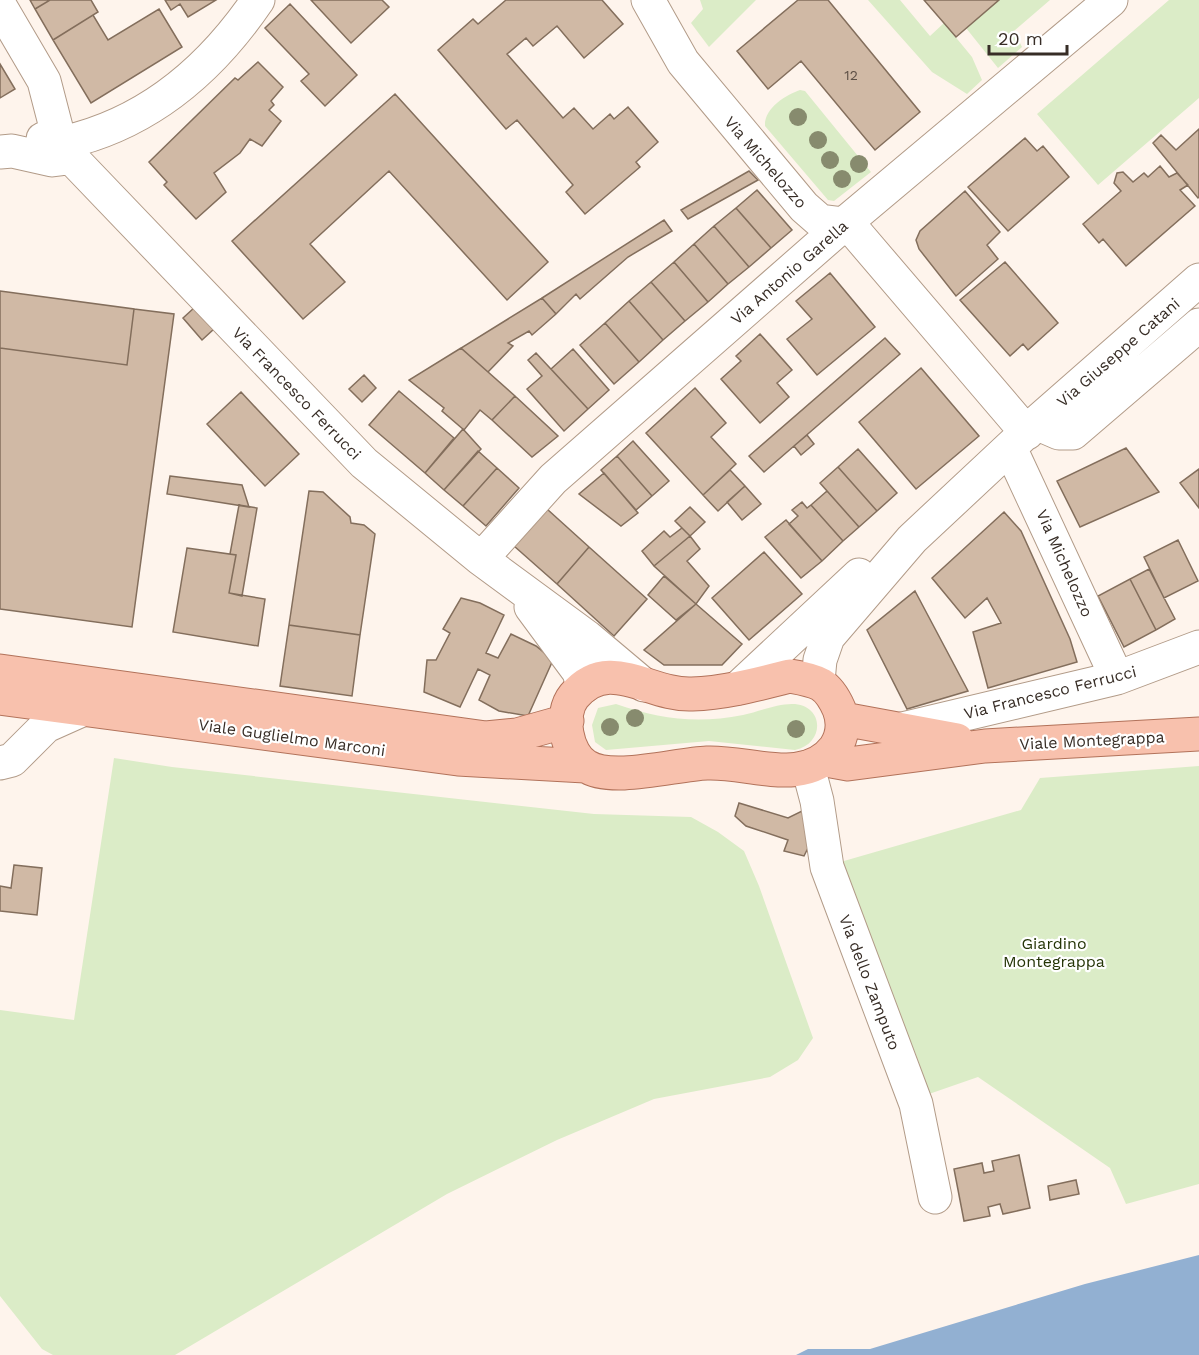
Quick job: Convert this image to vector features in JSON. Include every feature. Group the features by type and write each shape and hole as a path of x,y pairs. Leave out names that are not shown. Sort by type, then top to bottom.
{"main road":[{"name":"Viale Guglielmo Marconi","path":"0,670 486,738 517,735 567,721"},
{"path":"817,764 840,741 843,719 834,698 818,681 790,676 738,688 690,695 619,677 599,678 583,687 571,699 567,721 568,739 574,753 585,766 601,771 618,772 709,762 785,771 817,764 848,764 985,746"},
{"name":"Viale Guglielmo Marconi","path":"0,698 458,759 585,766"},
{"path":"843,719 985,746"},
{"name":"Viale Montegrappa","path":"985,746 1199,734"}],"street":[{"path":"6,152 57,147 131,120 175,91 208,62 242,23 258,0"},
{"name":"Via Michelozzo","path":"648,0 683,62 804,207 820,221 843,224 857,234 1024,435 1037,501 1117,678"},
{"name":"Via Antonio Garella","path":"482,559 553,479 843,224 1112,0"},
{"path":"0,6 44,81 57,147"},
{"name":"Via Francesco Ferrucci","path":"57,147 102,189 364,463 482,559 587,636 644,685"},
{"name":"Via Giuseppe Catani","path":"912,539 1024,435 1199,280"},
{"name":"Via Giuseppe Catani","path":"1024,435 1073,433 1199,325"},
{"path":"818,681 820,660 828,637 912,539"},
{"path":"738,688 879,556 912,539"},
{"path":"508,577 579,672 583,687"},
{"name":"Via Francesco Ferrucci","path":"898,730 1117,678 1199,647"},
{"path":"0,763 12,760 46,726 84,709"},
{"name":"Via dello Zamputo","path":"817,764 817,801 826,867 915,1104 935,1197"}],"green space":[{"path":"700,0 756,0 709,47 691,23 703,9"},
{"path":"868,0 900,0 930,36 944,23 972,57 982,80 967,94 932,72"},
{"path":"999,0 1050,0 1014,31 1022,47 998,68 966,28"},
{"path":"1169,0 1199,0 1199,98 1098,185 1037,114"},
{"path":"800,90 805,91 871,172 834,201 828,200 765,126 768,113 772,108 788,95"},
{"path":"616,704 663,716 710,719 749,714 792,704 810,710 817,724 812,740 795,750 709,741 606,750 595,742 592,725 598,708"},
{"path":"114,758 172,767 594,814 691,817 718,832 744,851 759,886 813,1038 798,1060 770,1077 654,1099 557,1140 447,1194 175,1355 53,1355 42,1349 0,1296 0,1010 74,1020"},
{"name":"Giardino Montegrappa","path":"1199,766 1199,1184 1126,1204 1110,1168 978,1077 929,1094 915,1052 860,930 837,863 1021,810 1040,778"}],"water":[{"path":"1199,1255 1199,1355 796,1355 808,1349 870,1349 1085,1284"}],"building":[{"path":"30,0 50,0 35,9"},
{"path":"50,0 91,0 98,12 53,40 35,9"},
{"path":"165,0 216,0 188,17 180,4 171,10"},
{"path":"311,0 382,0 389,7 351,43"},
{"path":"506,0 602,0 623,24 584,58 557,26 533,46 526,38 507,54 563,118 574,108 593,129 610,114 614,119 628,107 658,142 636,162 640,167 585,214 566,192 573,185 517,120 506,129 438,50 473,19 478,24"},
{"path":"798,0 828,0 920,112 875,150 801,61 768,89 737,51"},
{"path":"924,0 999,0 956,37"},
{"path":"290,4 357,75 325,106 301,81 309,74 265,28"},
{"path":"159,9 182,47 91,103 53,40 93,15 108,40"},
{"path":"258,62 283,87 271,101 274,105 269,110 281,121 262,146 250,139 240,153 214,173 226,192 196,219 164,185 167,182 149,162 235,78 238,80"},
{"path":"0,64 15,89 0,98"},
{"path":"395,94 548,262 507,300 389,171 310,244 345,282 303,319 232,241"},
{"path":"1199,129 1198,198 1153,143 1161,135 1176,150"},
{"path":"1025,138 1037,151 1043,146 1069,177 1008,231 968,187"},
{"path":"1160,166 1169,177 1177,173 1188,185 1180,190 1195,206 1126,266 1103,239 1099,243 1083,224 1121,191 1114,183 1117,173 1123,172 1133,182 1144,173 1148,177"},
{"path":"749,171 758,180 688,219 681,210"},
{"path":"757,190 792,230 771,248 736,208"},
{"path":"965,191 1000,232 987,245 998,259 956,296 919,249 916,240 920,231"},
{"path":"736,208 771,248 749,267 714,226"},
{"path":"664,220 672,231 628,257 580,299 576,294 556,314 542,298"},
{"path":"714,226 749,267 728,284 694,244"},
{"path":"694,244 728,284 708,302 674,262"},
{"path":"674,262 708,302 685,321 651,282"},
{"path":"1005,262 1058,323 1028,350 1023,344 1010,356 960,300"},
{"path":"830,273 875,327 817,375 787,339 812,319 796,301"},
{"path":"651,282 685,321 663,340 629,301"},
{"path":"0,291 134,309 127,365 0,348"},
{"path":"542,298 556,314 532,335 529,331 508,343 513,346 488,372 461,348"},
{"path":"629,301 663,340 639,362 605,323"},
{"path":"195,307 214,329 202,340 183,318"},
{"path":"134,309 174,314 132,627 0,609 0,348 127,365"},
{"path":"605,323 639,362 614,384 580,345"},
{"path":"760,334 792,370 777,383 789,397 760,423 721,379 741,361 736,356"},
{"path":"885,338 900,354 764,472 749,456"},
{"path":"461,348 515,396 492,420 480,410 464,430 442,411 444,408 409,380"},
{"path":"573,349 609,390 588,409 551,369"},
{"path":"536,353 588,409 564,431 527,389 542,376 528,360"},
{"path":"921,368 979,436 916,489 859,422"},
{"path":"364,375 376,388 362,402 349,389"},
{"path":"695,388 726,423 711,437 736,464 703,495 646,433"},
{"path":"399,391 454,438 425,473 369,425"},
{"path":"241,392 299,454 265,486 207,424"},
{"path":"515,396 558,436 532,457 492,420"},
{"path":"463,429 481,449 444,490 425,473"},
{"path":"807,435 814,444 801,455 794,446"},
{"path":"633,441 669,481 652,496 617,456"},
{"path":"1126,448 1159,492 1080,527 1057,481"},
{"path":"858,449 897,493 877,511 838,467"},
{"path":"478,451 497,468 463,506 444,490"},
{"path":"617,456 652,496 636,510 601,470"},
{"path":"838,467 877,511 859,527 820,483"},
{"path":"497,468 519,488 486,526 463,506"},
{"path":"1199,469 1199,508 1180,483"},
{"path":"730,470 745,486 718,511 703,495"},
{"path":"604,473 638,513 621,526 579,494"},
{"path":"170,476 242,485 249,507 167,494"},
{"path":"745,486 761,504 742,520 727,502"},
{"path":"309,491 323,492 350,517 351,523 364,525 375,534 360,635 289,625"},
{"path":"827,491 859,527 843,541 811,505"},
{"path":"802,502 807,508 811,505 843,541 822,561 789,524 798,516 792,510"},
{"path":"239,505 257,508 242,596 229,593 236,555 230,554"},
{"path":"690,507 705,522 690,536 675,521"},
{"path":"547,509 589,547 557,584 514,546"},
{"path":"1004,512 1021,531 1070,639 1077,662 988,688 973,632 1001,623 987,598 965,618 932,578"},
{"path":"786,520 822,561 801,578 765,537"},
{"path":"682,528 690,536 654,566 642,551 664,531 670,537"},
{"path":"690,536 700,549 687,561 709,586 696,604 654,566"},
{"path":"1178,540 1198,581 1164,598 1144,557"},
{"path":"589,547 647,599 614,636 557,584"},
{"path":"187,548 236,555 229,593 265,599 258,646 173,632"},
{"path":"764,552 802,594 749,640 712,598"},
{"path":"1149,569 1175,619 1156,630 1130,579"},
{"path":"664,576 696,604 676,620 648,595"},
{"path":"1130,579 1156,630 1124,647 1098,596"},
{"path":"915,591 968,691 907,709 867,630"},
{"path":"461,598 480,603 504,615 486,653 498,658 511,634 536,646 553,660 528,716 499,711 479,700 490,675 478,669 460,707 424,692 427,660 436,660 450,633 443,629"},
{"path":"696,604 742,644 722,665 664,665 644,650"},
{"path":"289,625 360,635 352,696 280,686"},
{"path":"739,803 788,818 804,810 812,840 804,856 784,851 788,840 746,826 735,816"},
{"path":"14,865 42,868 37,915 0,911 0,886 11,888"},
{"path":"1019,1155 1030,1208 1003,1214 1000,1204 988,1207 990,1216 964,1221 954,1169 982,1163 984,1173 994,1171 992,1161"},
{"path":"1076,1180 1079,1194 1050,1200 1048,1186"}]}
